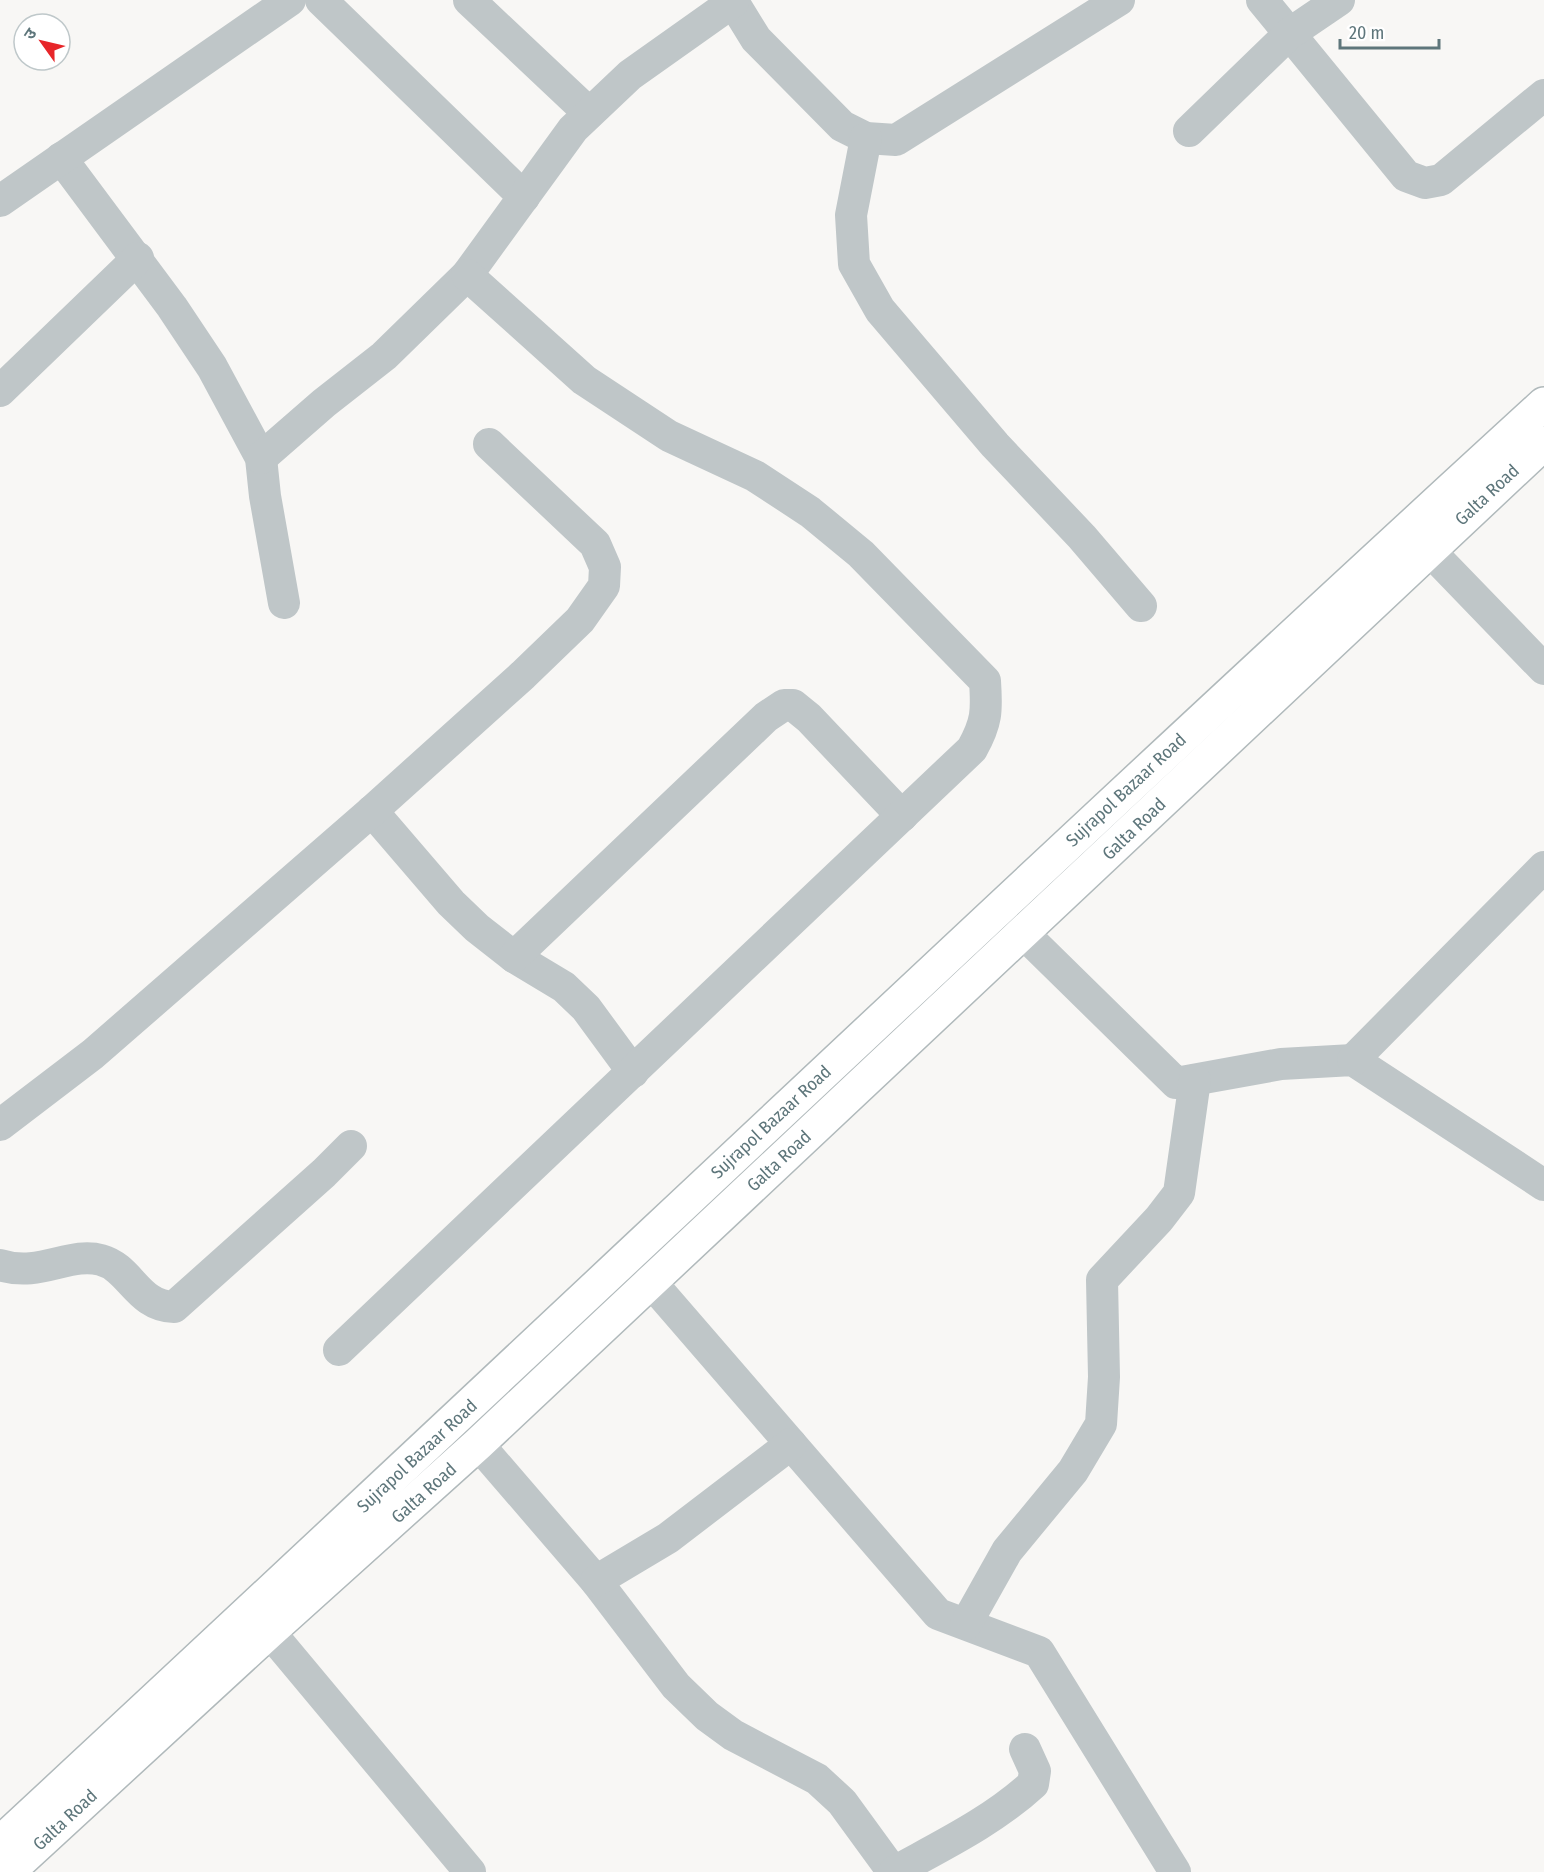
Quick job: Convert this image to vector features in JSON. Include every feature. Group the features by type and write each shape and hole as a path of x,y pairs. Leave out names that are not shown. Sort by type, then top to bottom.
{"main road":[{"name":"Sujrapol Bazaar Road","path":"0,1843 260,1621 998,909 1544,404"},
{"name":"Galta Road","path":"8,1872 260,1621 478,1444 1024,934 1428,549 1544,442"}],"street":[{"path":"0,201 290,0"},
{"path":"321,0 524,196"},
{"path":"469,0 589,113"},
{"path":"261,458 324,403 384,356 467,275 573,129 589,113 630,75 733,1 756,39 842,126 866,138 896,140 1119,0"},
{"path":"1262,0 1406,176 1425,183 1441,180 1544,96"},
{"path":"1189,131 1289,34 1339,0"},
{"path":"866,138 851,215 854,264 880,310 995,445 1082,537 1141,606"},
{"path":"61,158 138,258 212,367 261,458 265,496 284,603"},
{"path":"0,391 138,258"},
{"path":"339,1350 972,749 987,714 985,681 861,554 810,512 755,476 669,436 584,380 467,275"},
{"path":"0,1125 93,1054 372,811 580,620 604,586 605,567 595,544 489,444"},
{"path":"1428,549 1544,669"},
{"path":"514,957 766,717 784,705 793,705 809,718 902,816"},
{"path":"372,811 451,903 514,957 564,987 586,1008 633,1072"},
{"path":"1353,1060 1544,867"},
{"path":"1024,934 1176,1083 1281,1064 1353,1060 1544,1185"},
{"path":"966,1624 1007,1551 1073,1471 1101,1424 1104,1377 1102,1280 1159,1220 1179,1193 1195,1080"},
{"path":"0,1265 12,1269 40,1269 85,1258 103,1260 149,1301 163,1307 174,1307 324,1173 351,1146"},
{"path":"650,1281 938,1614 1040,1652 1175,1872"},
{"path":"478,1444 596,1581 676,1686 707,1716 733,1735 817,1779 842,1802 893,1872 955,1839 1020,1796 1033,1784 1035,1771 1025,1749"},
{"path":"596,1581 668,1538 791,1444"},
{"path":"260,1621 470,1872"}]}
